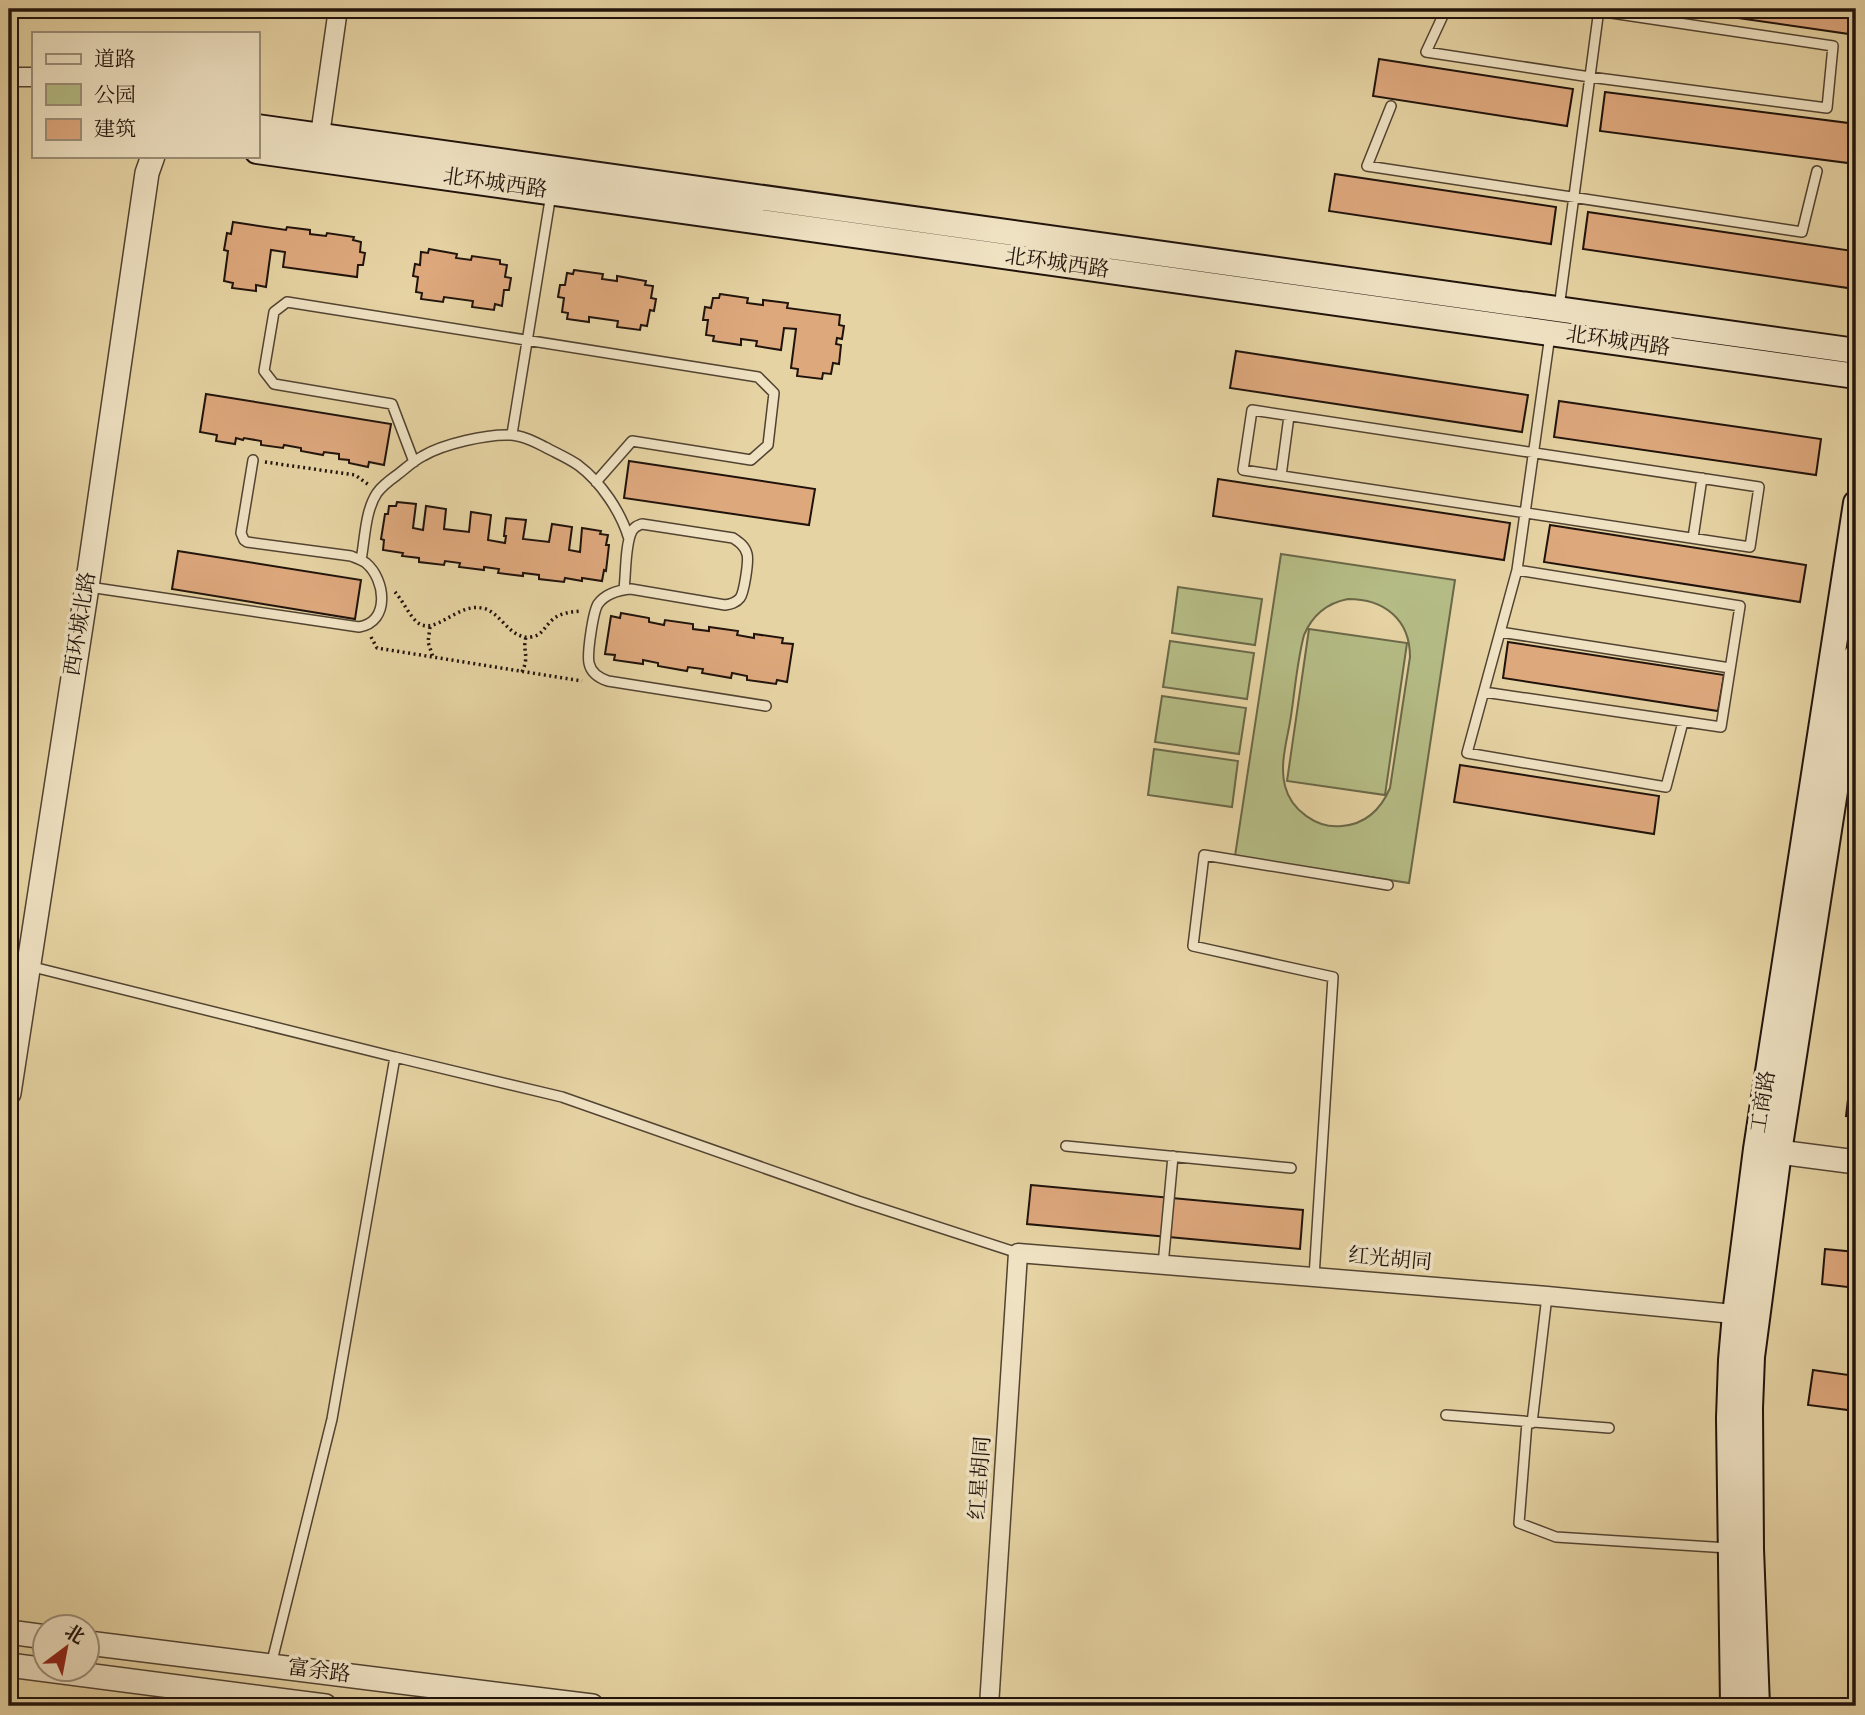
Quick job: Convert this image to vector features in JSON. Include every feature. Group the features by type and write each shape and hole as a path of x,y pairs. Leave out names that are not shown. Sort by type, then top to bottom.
{"main road":[{"name":"北环城西路","path":"259,127 320,135 553,180 1550,333 1856,376"},
{"name":"北环城西路","path":"259,151 553,180 1856,351"},
{"name":"工商路","path":"1732,1706 1729,1418 1731,1360 1746,1315 1856,503"},
{"name":"工商路","path":"1768,1150 1856,656"},
{"name":"工商路","path":"1746,1315 1752,1357 1751,1549 1757,1706"}],"street":[{"path":"320,135 338,9"},
{"path":"9,77 32,77"},
{"name":"西环城北路","path":"9,1093 147,173 152,158"},
{"path":"1768,1150 1856,1162"},
{"name":"红光胡同","path":"1018,1253 1746,1315"},
{"name":"红星胡同","path":"989,1706 1018,1253"},
{"path":"9,1632 32,1635"},
{"name":"富余路","path":"102,1645 592,1706"},
{"name":"富余路","path":"9,1665 322,1706"}],"lane":[{"path":"1446,9 1426,52 1590,77 1827,108 1833,46 1599,10 1590,77 1559,310"},
{"path":"1391,106 1367,166 1802,232 1817,171"},
{"path":"512,434 553,180"},
{"path":"414,462 392,404 274,384 264,371 274,312 287,302 758,377 774,393 768,445 751,460 632,441 596,482"},
{"path":"1550,333 1517,570 1466,753 1666,787 1683,722"},
{"path":"1252,410 1533,453 1759,487 1750,547 1243,470 1252,410"},
{"path":"1281,476 1289,416"},
{"path":"362,560 369,513 378,492 387,482 423,456 450,445 512,434 560,455 596,482 615,510 629,541"},
{"path":"87,587 359,627 371,623 379,612 383,597 375,572 362,560 351,556 244,540 241,533 253,460"},
{"path":"1693,538 1702,478"},
{"path":"624,589 629,541 632,532 642,524 733,538 743,546 748,560 742,595 739,601 732,604 725,606 631,589 624,589 617,589 599,603 595,611 589,663 598,678 608,681 766,706"},
{"path":"1484,692 1721,727 1740,606 1517,570"},
{"path":"1500,632 1730,668"},
{"path":"1314,1277 1333,977 1193,946 1205,855 1388,885"},
{"path":"29,966 562,1097 858,1201 1018,1253"},
{"path":"271,1666 332,1419 395,1057"},
{"path":"1066,1146 1291,1168"},
{"path":"1163,1265 1173,1156"},
{"path":"1547,1296 1519,1523 1556,1537 1730,1549"},
{"path":"1446,1415 1609,1428"}],"path":[{"path":"253,460 355,475 378,492"},
{"path":"380,585 396,593 418,623 430,626 460,610 481,608 493,612 516,634 532,638 558,616 569,612 595,611"},
{"path":"365,626 377,648 582,681 593,672"},
{"path":"430,626 429,642 433,657"},
{"path":"522,672 527,659 526,637"}],"green space":[{"path":"1281,554 1455,580 1409,883 1235,856","holes":["1348,599 1383,607 1400,622 1409,644 1410,657 1390,788 1382,803 1365,819 1351,825 1333,826 1306,816 1293,803 1283,778 1283,760 1304,635 1311,622 1327,607"]},
{"path":"1178,587 1262,599 1255,645 1172,633"},
{"path":"1309,629 1407,643 1385,795 1287,781"},
{"path":"1170,641 1254,653 1247,699 1163,687"},
{"path":"1162,696 1246,708 1239,754 1155,742"},
{"path":"1154,749 1238,761 1232,807 1148,795"}],"building":[{"path":"1675,9 1856,9 1856,35"},
{"path":"1379,59 1573,89 1567,126 1373,96"},
{"path":"1605,92 1856,124 1856,164 1600,131"},
{"path":"1335,174 1556,207 1551,244 1329,211"},
{"path":"1588,212 1853,251 1848,288 1583,249"},
{"path":"233,222 286,230 287,227 310,230 310,234 326,236 327,233 354,237 353,240 361,242 360,252 365,253 363,265 358,265 357,277 283,267 285,252 271,250 266,287 256,285 256,291 232,288 233,283 224,281 228,251 224,250 227,233 231,234"},
{"path":"429,249 457,254 456,258 471,260 472,256 500,260 500,264 507,265 505,277 511,278 509,290 504,290 502,306 495,304 494,310 472,307 473,301 444,297 443,302 421,299 422,293 416,292 418,277 413,276 415,264 420,265 421,252 428,253"},
{"path":"574,270 603,274 602,279 617,281 617,276 646,281 645,285 653,286 651,298 656,299 654,311 650,310 647,326 641,325 640,330 617,327 618,321 589,317 589,322 567,319 568,313 562,312 564,298 558,297 560,285 565,285 567,273 573,274"},
{"path":"720,294 748,298 747,303 763,305 763,300 788,303 787,308 840,315 839,325 844,326 842,339 837,338 836,344 841,345 839,364 833,363 831,374 823,373 822,379 797,376 798,369 791,368 796,329 784,328 781,350 756,346 757,341 741,339 741,345 713,341 714,336 706,335 708,320 703,320 705,307 711,308 713,298 719,298"},
{"path":"1236,351 1528,395 1522,432 1230,388"},
{"path":"206,394 391,424 384,465 369,462 368,467 339,459 339,454 324,452 323,455 284,445 283,448 261,445 261,441 244,438 236,438 235,444 216,441 217,435 200,432"},
{"path":"1559,401 1821,439 1816,475 1554,437"},
{"path":"629,461 815,489 809,525 624,498"},
{"path":"1218,479 1510,523 1504,560 1213,516"},
{"path":"397,502 416,504 413,528 423,530 426,506 446,509 444,529 469,532 471,512 491,515 488,540 505,543 506,518 526,520 523,539 549,542 552,524 572,527 569,550 580,552 582,528 601,531 600,534 608,535 606,571 604,570 602,581 565,578 564,582 539,579 539,575 498,573 499,569 459,567 460,563 445,561 444,565 419,562 419,558 383,550 384,540 381,539 385,514 388,514 389,506 396,506"},
{"path":"1550,525 1806,565 1800,602 1544,562"},
{"path":"178,551 361,580 355,619 172,589"},
{"path":"621,613 649,618 649,622 664,625 665,620 693,624 693,629 709,631 709,627 738,631 737,635 754,638 754,634 783,638 782,643 793,644 787,682 777,680 776,684 747,680 747,676 732,673 731,678 702,673 703,669 688,667 687,671 658,666 658,663 643,660 643,664 614,660 615,655 605,654 611,616 620,618"},
{"path":"1508,642 1724,675 1718,711 1503,678"},
{"path":"1460,765 1659,796 1654,834 1454,802"},
{"path":"1850,1083 1856,1084 1856,1117 1846,1116"},
{"path":"1031,1185 1303,1210 1300,1249 1027,1224"},
{"path":"1825,1249 1856,1252 1856,1288 1822,1284"},
{"path":"1813,1370 1856,1376 1856,1411 1808,1405"}]}
